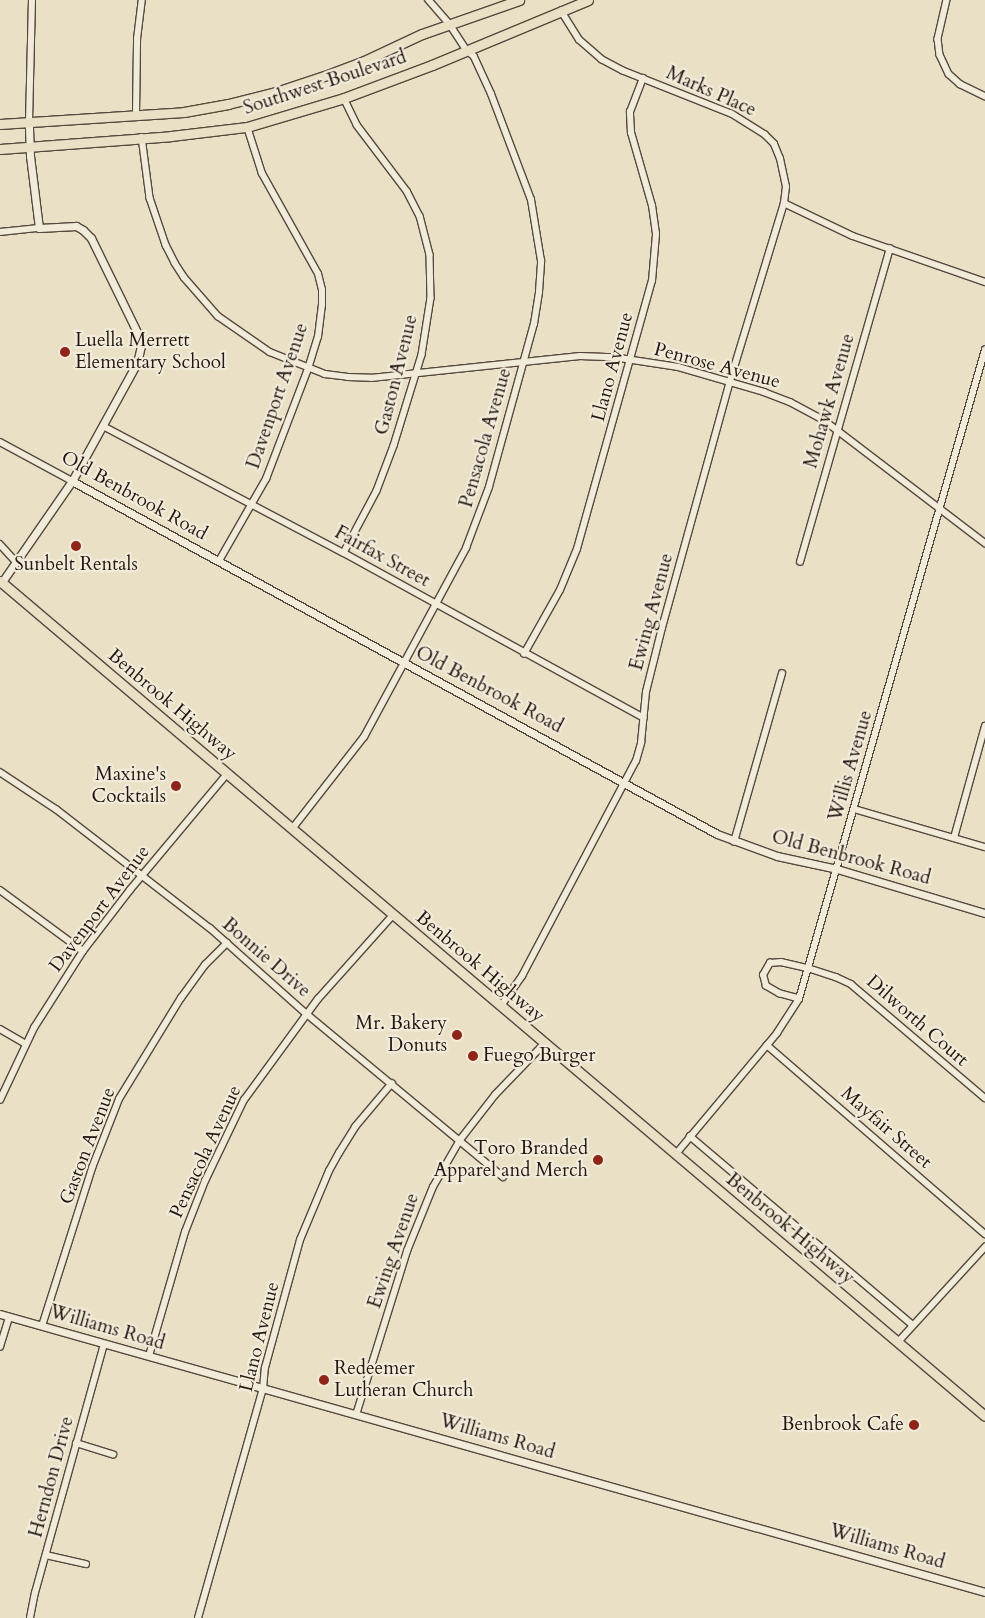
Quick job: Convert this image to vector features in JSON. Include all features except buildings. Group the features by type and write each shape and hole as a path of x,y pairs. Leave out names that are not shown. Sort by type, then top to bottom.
{"main road":[{"name":"Southwest Boulevard","path":"0,124 184,112 228,104 276,92 364,61 422,34 519,0"},
{"name":"Southwest Boulevard","path":"0,149 247,127 344,98 588,0"},
{"name":"Benbrook Highway","path":"0,581 985,1416"}],"street":[{"path":"32,0 28,122 39,228"},
{"path":"136,115 137,39 142,0"},
{"path":"428,0 450,25"},
{"path":"947,0 938,39 940,56 949,74 960,84 985,96"},
{"name":"Marks Place","path":"561,11 579,40 602,60 623,71 731,114 765,135 774,144 784,174 786,188 784,203"},
{"name":"Pensacola Avenue","path":"292,829 360,743 436,605 477,524 490,486 534,324 540,292 541,260 531,200 481,70 474,57 466,50 450,25"},
{"name":"Llano Avenue","path":"524,654 560,590 577,548 652,281 656,234 652,206 631,133 630,112 643,78"},
{"name":"Gaston Avenue","path":"344,98 366,138 407,191 420,216 430,255 431,298 417,372 394,446 377,491 344,553"},
{"name":"Davenport Avenue","path":"219,562 266,479 308,368 321,318 322,290 318,274 262,174 247,127"},
{"name":"Penrose Avenue","path":"142,137 150,198 166,245 184,277 218,316 236,331 270,352 325,374 371,378 580,356 630,360 678,367 730,381 790,402 824,420 985,543"},
{"path":"784,203 853,236 985,282"},
{"name":"Ewing Avenue","path":"501,1006 522,976 636,762 644,718 646,692 660,637 730,381 784,203"},
{"path":"0,232 66,225 84,230 91,238 138,334 141,345 137,363 72,481 17,562 0,581"},
{"name":"Mohawk Avenue","path":"800,562 890,249"},
{"name":"Willis Avenue","path":"676,1154 767,1045 799,999 985,350"},
{"name":"Fairfax Street","path":"103,426 344,553 524,654 644,718"},
{"name":"Old Benbrook Road","path":"0,442 717,834 734,842 777,856 837,869 985,913"},
{"path":"0,544 17,562"},
{"path":"734,842 782,674"},
{"path":"954,838 985,726"},
{"name":"Bonnie Drive","path":"0,772 56,809 227,943 307,1014 503,1177"},
{"name":"Davenport Avenue","path":"0,1100 34,1028 83,951 142,876 227,774"},
{"path":"854,809 985,847"},
{"path":"0,890 83,951"},
{"name":"Pensacola Avenue","path":"149,1356 185,1232 219,1150 244,1100 307,1014 393,915"},
{"name":"Gaston Avenue","path":"42,1326 92,1168 119,1099 181,998 205,965 227,943"},
{"name":"Dilworth Court","path":"799,999 780,994 766,986 764,981 765,969 774,961 808,968 836,977 863,992 985,1098"},
{"path":"0,1029 26,1044"},
{"name":"Ewing Avenue","path":"356,1415 421,1212 460,1140 495,1095 545,1043"},
{"name":"Mayfair Street","path":"767,1045 985,1234"},
{"name":"Llano Avenue","path":"198,1618 263,1389 264,1368 300,1240 329,1171 355,1127 392,1083"},
{"path":"690,1136 913,1325"},
{"path":"898,1342 985,1247"},
{"name":"Williams Road","path":"0,1314 985,1592"},
{"path":"0,1347 9,1317"},
{"name":"Herndon Drive","path":"30,1618 104,1344"},
{"path":"76,1444 113,1454"},
{"path":"46,1555 86,1564"}],"place":[{"name":"Luella Merrett Elementary School","path":"65,352"},
{"name":"Sunbelt Rentals","path":"76,546"},
{"name":"Maxine's Cocktails","path":"176,786"},
{"name":"Mr. Bakery Donuts","path":"457,1035"},
{"name":"Fuego Burger","path":"473,1056"},
{"name":"Toro Branded Apparel and Merch","path":"598,1160"},
{"name":"Redeemer Lutheran Church","path":"324,1380"},
{"name":"Benbrook Cafe","path":"914,1425"}]}
